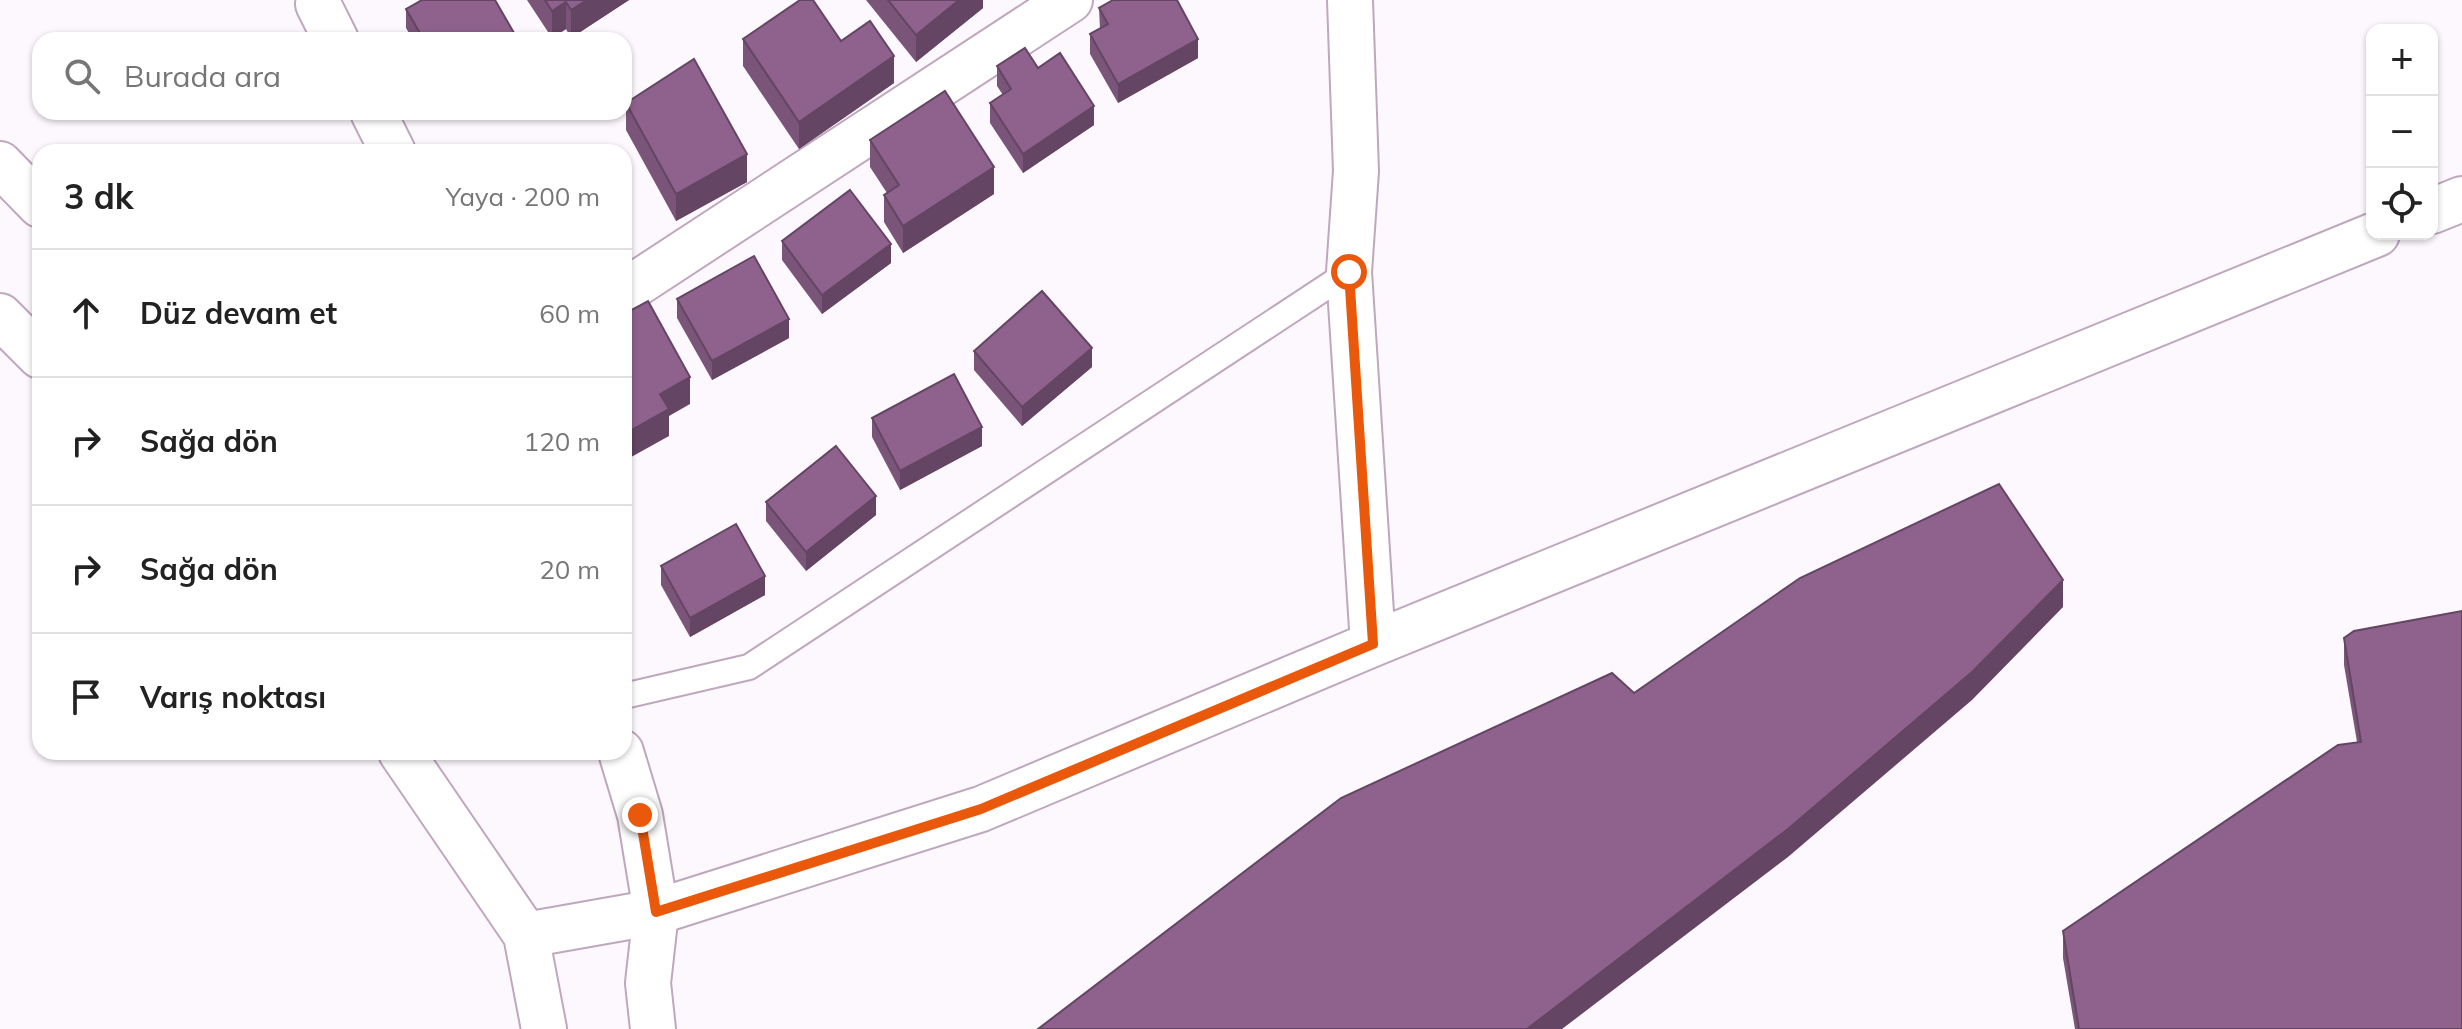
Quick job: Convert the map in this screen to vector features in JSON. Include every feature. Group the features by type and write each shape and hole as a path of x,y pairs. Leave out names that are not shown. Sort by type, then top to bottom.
{"street":[{"path":"632,287 1070,0"},
{"path":"1350,0 1356,171 1349,272 1373,644"},
{"path":"377,120 389,144"},
{"path":"0,164 32,197"},
{"path":"2438,209 2462,199"},
{"path":"526,935 656,912 981,809 1373,644 2366,238"},
{"path":"0,316 32,348"},
{"path":"406,760 526,935 544,1029"},
{"path":"623,760 640,815 656,912 648,983 653,1029"}],"lane":[{"path":"632,694 749,667 1349,272"}],"building":[{"path":"422,0 495,0 513,32 419,32 406,9"},
{"path":"545,0 587,0 571,10 566,2 552,11"},
{"path":"800,0 813,0 841,41 870,21 894,56 799,122 743,39"},
{"path":"888,0 959,0 916,35"},
{"path":"1113,0 1177,0 1198,39 1118,84 1090,34 1108,24 1099,8"},
{"path":"1025,48 1038,68 1060,53 1094,106 1023,154 990,103 1011,89 997,66"},
{"path":"694,59 747,154 676,194 632,114 632,99"},
{"path":"945,91 994,167 903,226 884,195 899,185 870,140"},
{"path":"850,190 891,244 822,295 782,241"},
{"path":"754,256 789,319 712,361 677,299"},
{"path":"1042,291 1092,348 1022,407 974,351"},
{"path":"648,301 690,377 660,394 669,409 632,430 632,310"},
{"path":"954,374 982,427 900,471 872,418"},
{"path":"836,446 876,496 806,552 766,502"},
{"path":"1999,484 2063,580 1972,672 1788,829 1527,1029 1038,1029 1341,798 1612,673 1634,693 1800,578"},
{"path":"736,524 765,576 690,618 661,566"},
{"path":"2462,611 2462,1029 2079,1029 2063,931 2338,745 2361,742 2344,638 2354,631"}],"route":[{"path":"640,815 656,912 981,809 1373,644 1349,272"}]}
